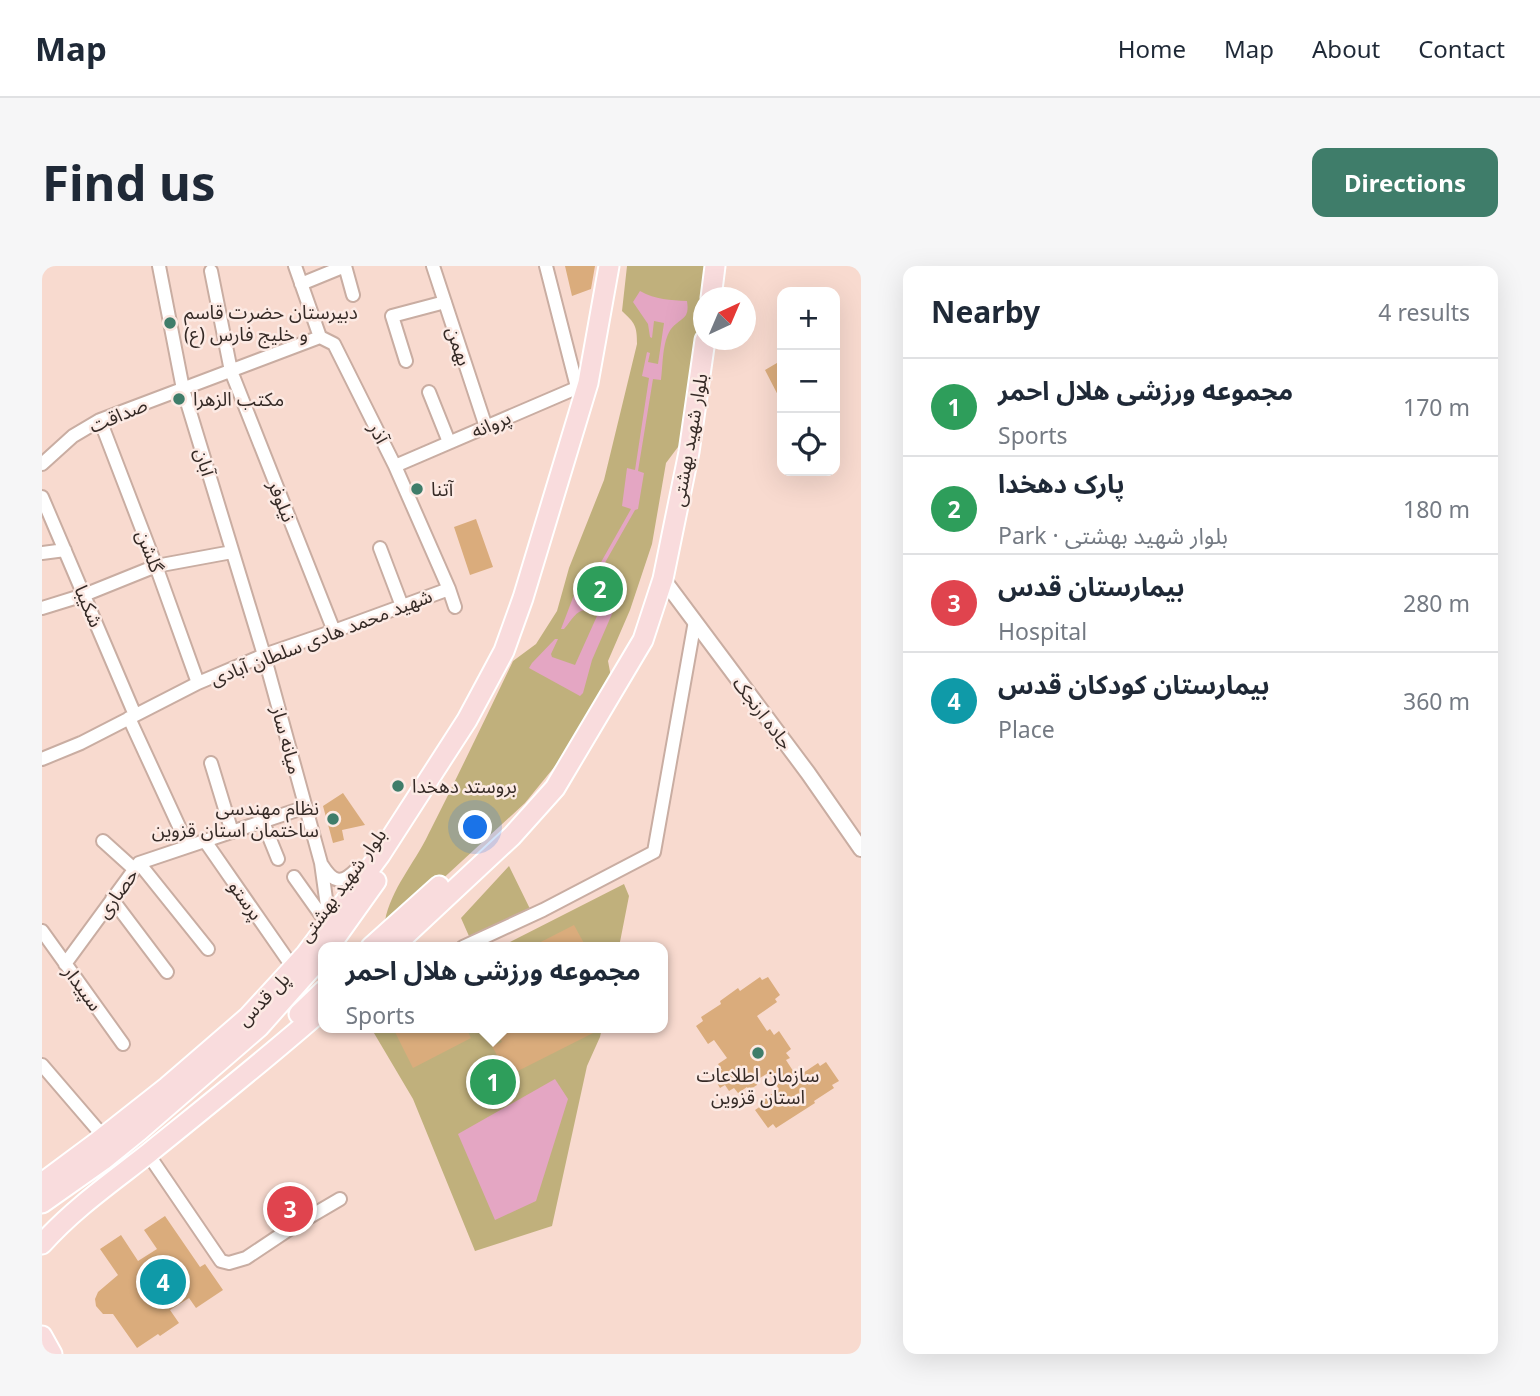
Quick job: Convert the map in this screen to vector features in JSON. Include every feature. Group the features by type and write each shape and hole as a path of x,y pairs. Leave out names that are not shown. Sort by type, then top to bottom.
{"main road":[{"name":"بلوار شهید بهشتی","path":"42,1172 197,1050 243,1007 287,959 357,869 458,712 494,641 543,515 582,385 610,266"},
{"path":"712,287 715,266"},
{"name":"بلوار شهید بهشتی","path":"398,942 512,835 555,788 643,640 663,579 689,452 704,350"},
{"name":"پل قدس","path":"42,1183 167,1087 248,1017 306,954 380,855 467,720 499,660 523,598 543,515"},
{"name":"پل قدس","path":"333,942 390,863 479,720 501,671 499,660"},
{"path":"377,942 496,836 549,782 571,765"},
{"name":"پل قدس","path":"42,1203 103,1160 145,1141 259,1027 318,962"},
{"name":"پل قدس","path":"42,1216 145,1141 281,1031 318,997"},
{"path":"42,1244 145,1141 318,1013"},
{"path":"42,1257 51,1241 79,1208"},
{"path":"42,1336 52,1354"}],"street":[{"name":"آبان","path":"159,266 183,389 264,655"},
{"name":"آذر","path":"295,266 320,337 334,344 395,466 455,607"},
{"path":"301,284 345,266 353,295"},
{"name":"بهمن","path":"433,266 486,427"},
{"path":"546,266 582,385"},
{"name":"نیلوفر","path":"211,271 231,371 334,631"},
{"path":"406,361 392,316 445,302"},
{"name":"صداقت","path":"42,464 73,436 100,420 320,337"},
{"name":"پروانه","path":"395,466 582,385"},
{"path":"429,392 449,442"},
{"name":"گلشن","path":"100,420 198,683"},
{"name":"شکیبا","path":"42,497 188,846"},
{"path":"380,548 402,606"},
{"path":"42,553 65,550"},
{"path":"42,608 84,595 156,566 232,552"},
{"name":"جاده ارنجک","path":"663,579 808,773 861,849"},
{"name":"شهید محمد هادی سلطان آبادی","path":"42,759 81,743 198,683 264,655 449,589"},
{"path":"474,942 543,911 654,852 695,621"},
{"name":"میانه ساز","path":"264,655 321,863 324,910"},
{"path":"211,763 232,832"},
{"name":"حصاری","path":"65,964 137,866 306,807"},
{"path":"263,821 278,859"},
{"path":"103,841 137,866 208,949"},
{"name":"پرستو","path":"205,841 287,959"},
{"path":"321,863 327,872 339,881 344,881 357,869"},
{"path":"294,877 324,910"},
{"path":"113,899 167,972"},
{"name":"سپیدار","path":"42,931 123,1044"},
{"path":"42,1065 97,1129"},
{"path":"145,1141 221,1261 229,1264 246,1258 340,1199"}],"shaded area":[{"path":"627,266 709,266 706,287 693,287 693,350 698,350 684,439 666,463 652,544 630,610 608,661 611,677 588,722 525,803 411,908 387,924 385,921 392,898 428,835 513,661 536,644 557,611 569,568 604,480 637,344 634,325 622,311"},
{"path":"640,291 657,298 687,301 687,312 668,334 661,380 653,379 638,471 644,473 638,509 590,589 611,601 615,607 580,696 529,668 555,639 558,639 552,657 575,665 597,616 586,610 578,612 564,629 561,629 577,587 587,587 631,509 622,506 627,468 635,470 649,378 642,376 647,352 650,353 648,362 658,364 664,323 654,321 652,338 650,337 648,324 633,302"},
{"path":"509,866 533,915 474,942 472,942 461,918"},
{"path":"624,884 629,896 620,942 510,942"},
{"path":"374,1033 601,1033 587,1066 552,1226 475,1251 413,1099"},
{"path":"555,1079 568,1099 536,1201 495,1220 458,1134"}],"building":[{"path":"565,266 595,266 591,289 572,296"},
{"path":"777,363 777,393 765,370"},
{"path":"476,519 493,567 470,575 454,527"},
{"path":"343,793 365,825 342,830 344,840 333,843 323,806"},
{"path":"574,925 583,942 541,942"},
{"name":"سازمان اطلاعات استان قزوین","path":"760,977 762,980 768,977 780,995 775,999 777,1002 757,1016 767,1031 770,1029 774,1035 779,1031 791,1049 786,1053 790,1058 786,1060 797,1077 818,1063 820,1066 826,1062 839,1081 832,1085 834,1088 814,1101 815,1103 776,1128 773,1124 768,1128 755,1110 761,1106 759,1103 779,1089 768,1073 755,1081 757,1085 749,1090 747,1087 738,1093 734,1088 729,1091 725,1085 720,1088 716,1081 720,1078 717,1073 722,1070 718,1064 727,1058 714,1040 708,1044 696,1026 703,1021 701,1017 721,1004 720,1001"},
{"path":"396,1033 468,1033 471,1038 413,1068"},
{"path":"498,1033 593,1033 508,1076 492,1046 502,1042"},
{"path":"165,1216 200,1267 205,1264 223,1290 196,1308 189,1298 170,1310 179,1323 137,1348 113,1314 103,1314 96,1306 98,1292 118,1275 100,1249 121,1235 138,1261 157,1249 144,1230"}],"place":[{"name":"دبیرستان حضرت قاسم (ع) و خلیج فارس","path":"170,323"},
{"name":"مکتب الزهرا","path":"179,399"},
{"name":"آتنا","path":"417,489"},
{"name":"پارک دهخدا","path":"600,589"},
{"name":"بروستد دهخدا","path":"398,786"},
{"name":"نظام مهندسی ساختمان استان قزوین","path":"333,819"},
{"name":"سازمان اطلاعات استان قزوین","path":"758,1053"},
{"name":"مجموعه ورزشی هلال احمر","path":"493,1082"},
{"name":"بیمارستان قدس","path":"290,1209"},
{"name":"بیمارستان کودکان قدس","path":"163,1282"}]}
